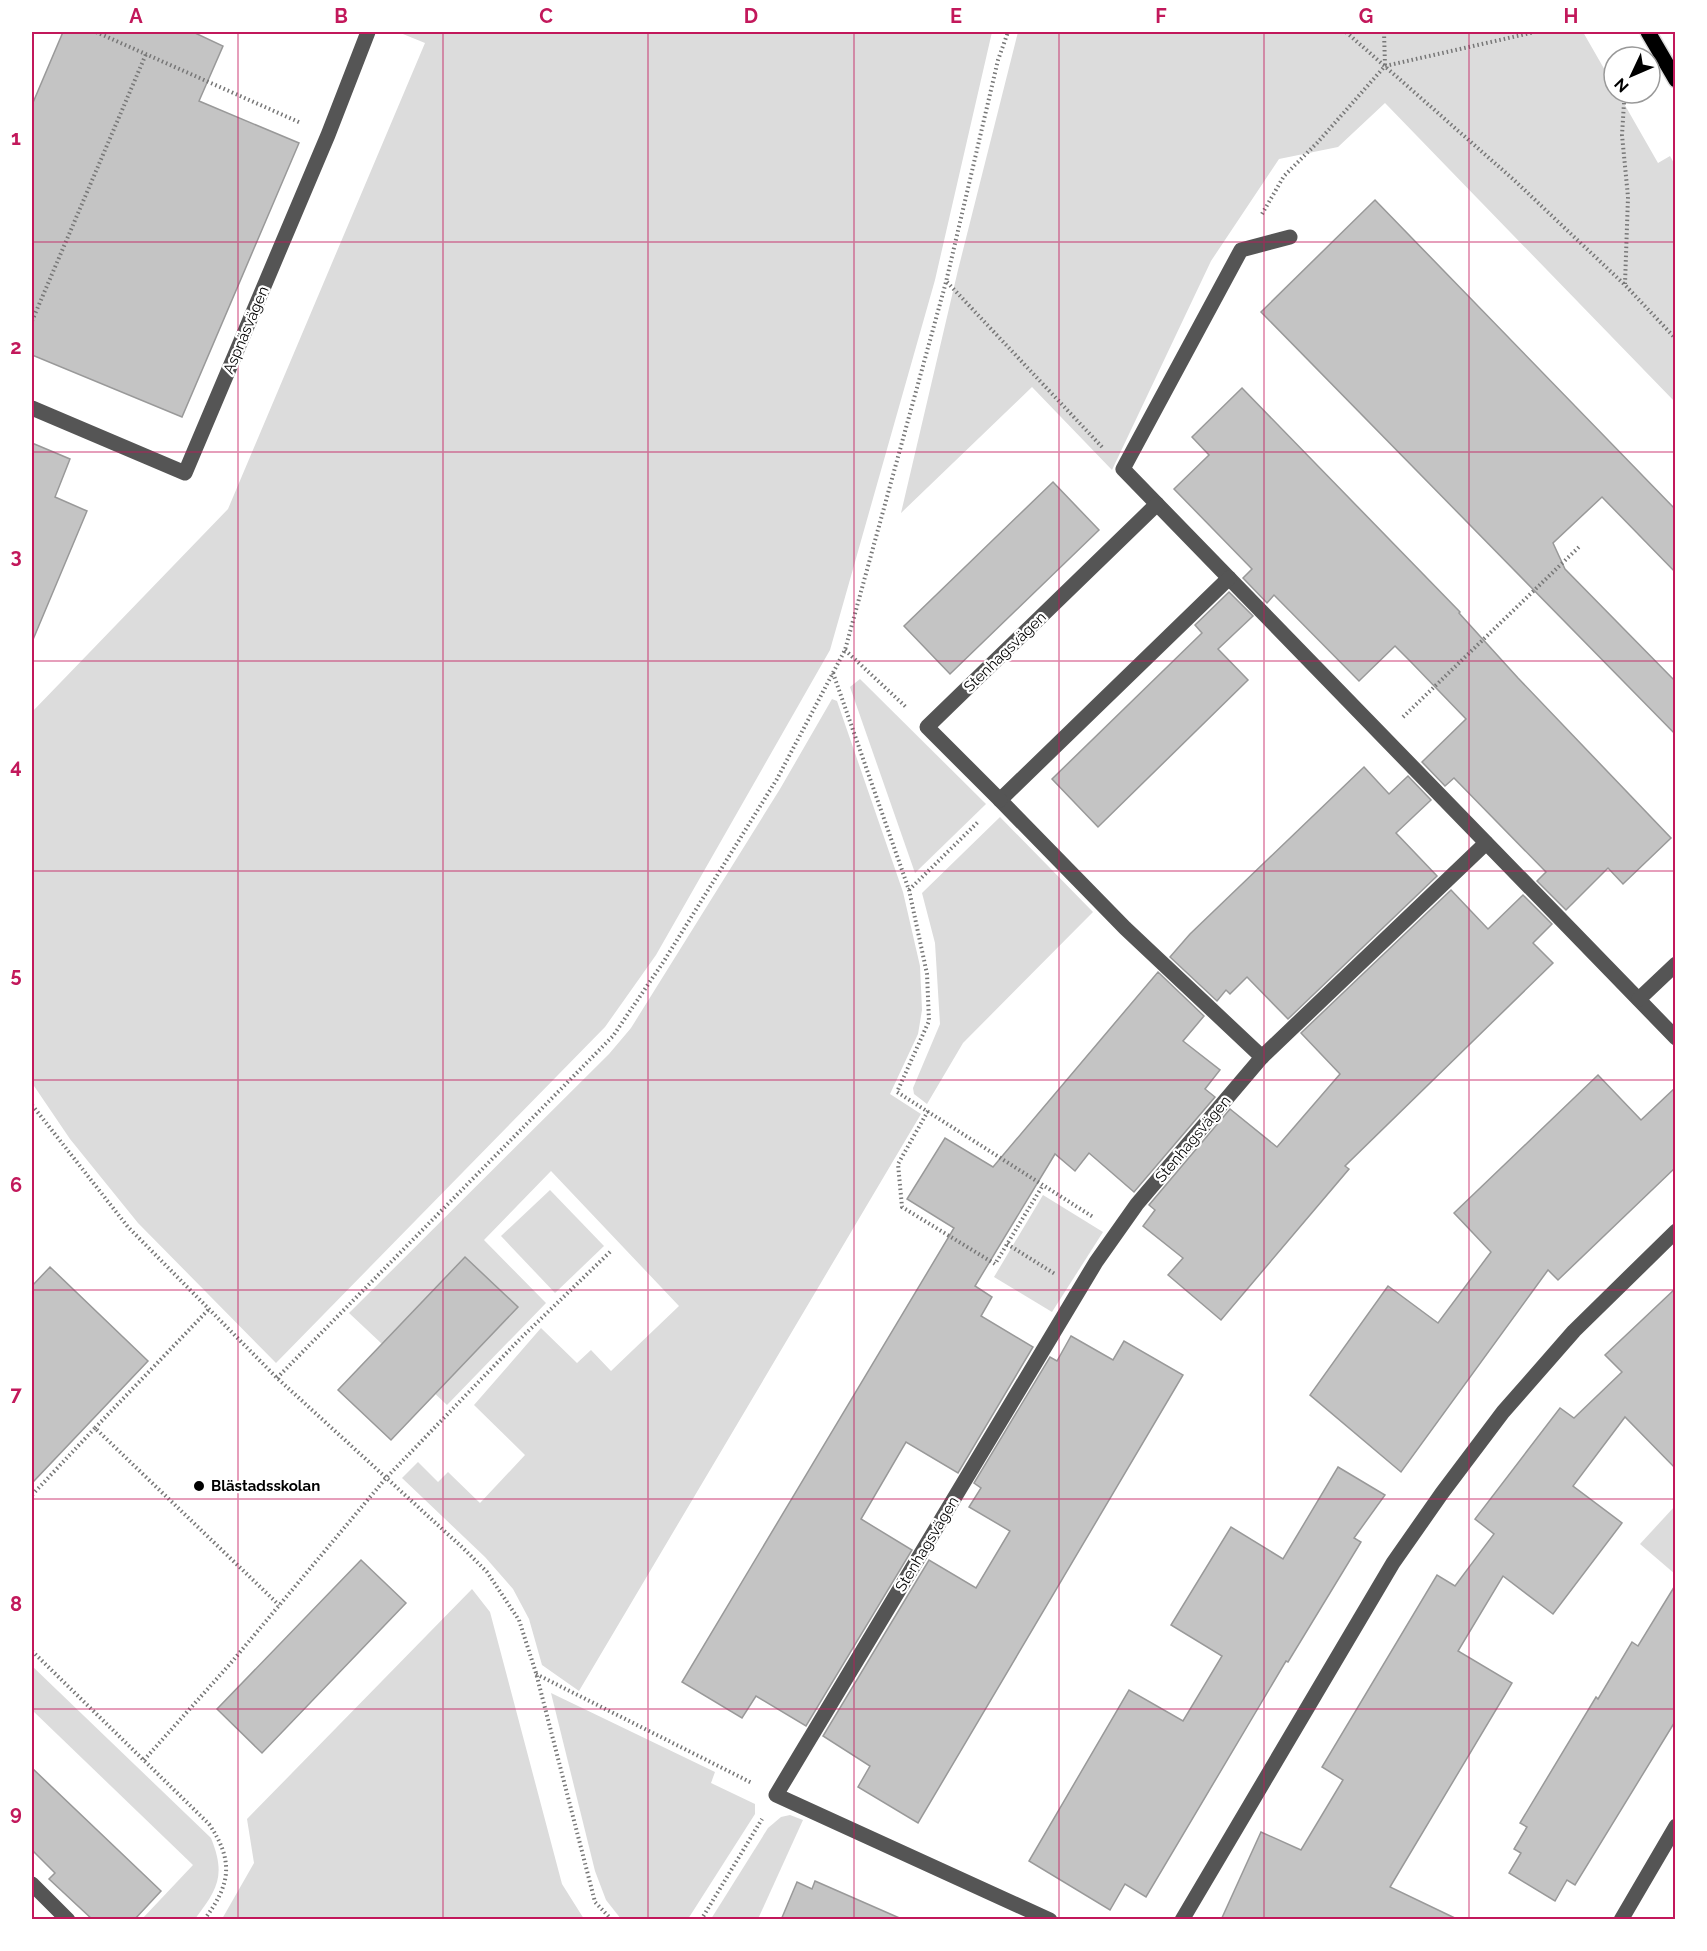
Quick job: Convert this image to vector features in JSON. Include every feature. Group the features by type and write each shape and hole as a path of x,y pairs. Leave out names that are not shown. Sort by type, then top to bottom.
{"main road":[{"path":"1648,32 1676,80"}],"street":[{"name":"Aspnäsvägen","path":"32,408 185,473 328,135 368,32"},
{"path":"1290,237 1241,250 1123,469 1676,1038"},
{"name":"Stenhagsvägen","path":"927,727 1157,504"},
{"path":"1000,800 1229,578"},
{"path":"927,727 1125,928 1262,1057"},
{"name":"Stenhagsvägen","path":"776,1795 1076,1295 1137,1204 1262,1057 1486,843"},
{"path":"1639,999 1676,964"},
{"path":"1182,1920 1393,1563 1442,1493 1503,1412 1574,1331 1676,1231"},
{"path":"776,1795 1050,1920"},
{"path":"1621,1920 1676,1826"},
{"path":"32,1884 68,1920"}],"path":[{"path":"96,32 328,135"},
{"path":"277,1378 612,1036 664,961 777,779 845,650 946,282 998,60 1008,32"},
{"path":"1346,32 1514,180 1625,285 1676,339"},
{"path":"1384,32 1385,66"},
{"path":"1241,250 1284,176 1317,143 1385,66 1535,32"},
{"path":"32,321 146,54"},
{"path":"1624,105 1622,135 1628,196 1625,285"},
{"path":"946,282 1123,469"},
{"path":"1383,737 1579,547"},
{"path":"845,650 927,727"},
{"path":"833,672 909,890 927,974 929,1021 897,1092 1117,1233"},
{"path":"909,890 1000,800"},
{"path":"32,1105 128,1227 277,1378 487,1572 519,1620 536,1673 595,1902 612,1920"},
{"path":"928,1111 898,1164 902,1207 994,1264 1044,1185"},
{"path":"1007,1244 1063,1278 1060,1285 1076,1295"},
{"path":"144,1760 386,1478 520,1339 612,1250"},
{"path":"32,1495 208,1309"},
{"path":"95,1428 279,1605"},
{"path":"32,1651 209,1824 222,1844 227,1864 225,1884 204,1920"},
{"path":"536,1673 776,1795 701,1920"}],"shaded area":[{"path":"398,32 992,32 935,280 830,650 656,955 605,1027 276,1363 138,1223 70,1139 32,1083 32,712 228,509 425,43"},
{"path":"1018,32 1583,32 1602,65 1602,105 1625,105 1658,163 1670,156 1675,165 1675,402 1385,103 1338,147 1279,159 1211,261 1112,470 1032,387 901,513 958,270"},
{"path":"860,679 986,804 915,873 850,687"},
{"path":"832,699 837,701 903,892 920,966 922,1010 918,1034 890,1094 921,1114 579,1691 542,1665 529,1619 513,1589 485,1557 402,1478 418,1462 438,1482 448,1472 480,1503 525,1455 474,1405 541,1328 577,1363 591,1350 611,1371 679,1306 551,1171 484,1240 546,1303 447,1405 349,1313 609,1054 631,1028 780,789"},
{"path":"1000,817 1093,912 963,1043 927,1104 914,1094 913,1088 940,1024 935,943 922,893"},
{"path":"550,1190 604,1246 555,1293 501,1236"},
{"path":"1043,1195 1103,1232 1052,1312 994,1277"},
{"path":"1675,1506 1675,1574 1640,1544"},
{"path":"472,1589 490,1612 562,1884 584,1919 222,1919 254,1863 247,1819"},
{"path":"32,1666 211,1838 216,1851 219,1872 214,1890 195,1919 142,1919 193,1865 32,1710"},
{"path":"551,1693 715,1772 711,1783 755,1804 755,1814 688,1919 621,1919 606,1900 595,1871"},
{"path":"790,1815 803,1820 758,1919 711,1919 768,1828 781,1817"}],"building":[{"path":"63,32 193,32 223,46 199,101 299,143 182,417 32,355 32,105"},
{"path":"1375,200 1676,510 1676,573 1602,497 1553,543 1565,569 1676,682 1676,735 1261,312"},
{"path":"1242,388 1460,612 1518,678 1671,838 1623,884 1608,868 1566,910 1537,881 1546,872 1454,778 1445,786 1422,762 1466,719 1395,646 1359,681 1274,595 1267,603 1243,578 1252,569 1174,489 1209,455 1192,437"},
{"path":"32,443 70,459 55,497 87,511 32,642"},
{"path":"1053,482 1099,530 950,674 904,626"},
{"path":"1229,592 1253,616 1218,649 1248,680 1098,827 1052,779 1202,633 1195,625"},
{"path":"1364,767 1389,794 1408,776 1431,800 1396,833 1437,876 1288,1019 1247,977 1230,994 1226,990 1217,1001 1170,957 1190,934"},
{"path":"1451,890 1488,929 1523,895 1552,924 1533,943 1553,963 1345,1166 1349,1169 1221,1320 1168,1275 1183,1258 1143,1226 1155,1210 1149,1205 1230,1109 1277,1147 1340,1074 1301,1033"},
{"path":"1158,972 1204,1016 1183,1041 1220,1070 1205,1089 1215,1097 1134,1192 1089,1153 1075,1171 1055,1154 975,1286 992,1297 981,1316 1033,1347 958,1473 906,1442 861,1519 912,1550 806,1726 756,1696 742,1718 682,1682 954,1228 907,1199 945,1138 993,1167"},
{"path":"1598,1075 1641,1120 1676,1087 1676,1167 1558,1280 1548,1270 1401,1472 1310,1395 1388,1286 1438,1323 1491,1252 1454,1213"},
{"path":"465,1257 518,1307 391,1440 338,1390"},
{"path":"50,1267 148,1361 32,1483 32,1286"},
{"path":"1676,1288 1676,1469 1625,1417 1573,1486 1622,1523 1553,1614 1503,1576 1458,1651 1512,1683 1390,1887 1459,1920 1221,1920 1261,1832 1301,1850 1343,1780 1322,1767 1437,1575 1455,1586 1494,1534 1475,1519 1560,1408 1574,1418 1622,1372 1605,1355"},
{"path":"1071,1336 1113,1360 1124,1341 1183,1375 918,1823 858,1787 870,1766 823,1736 929,1560 976,1588 1010,1531 969,1507 981,1488 974,1483 1050,1357 1057,1361"},
{"path":"1338,1467 1385,1495 1354,1538 1361,1542 1288,1662 1286,1661 1146,1897 1125,1884 1110,1910 1029,1861 1129,1690 1183,1721 1222,1656 1171,1625 1231,1527 1283,1559"},
{"path":"361,1560 406,1603 262,1753 217,1709"},
{"path":"1676,1584 1676,1720 1575,1885 1567,1880 1555,1901 1509,1873 1521,1853 1514,1849 1527,1827 1520,1823 1596,1697 1598,1699 1632,1642 1638,1646"},
{"path":"32,1768 161,1891 134,1920 93,1920 49,1879 55,1873 32,1850"},
{"path":"815,1881 904,1920 781,1920 797,1882 812,1889"}],"place":[{"name":"Blästadsskolan","path":"199,1486"}]}
